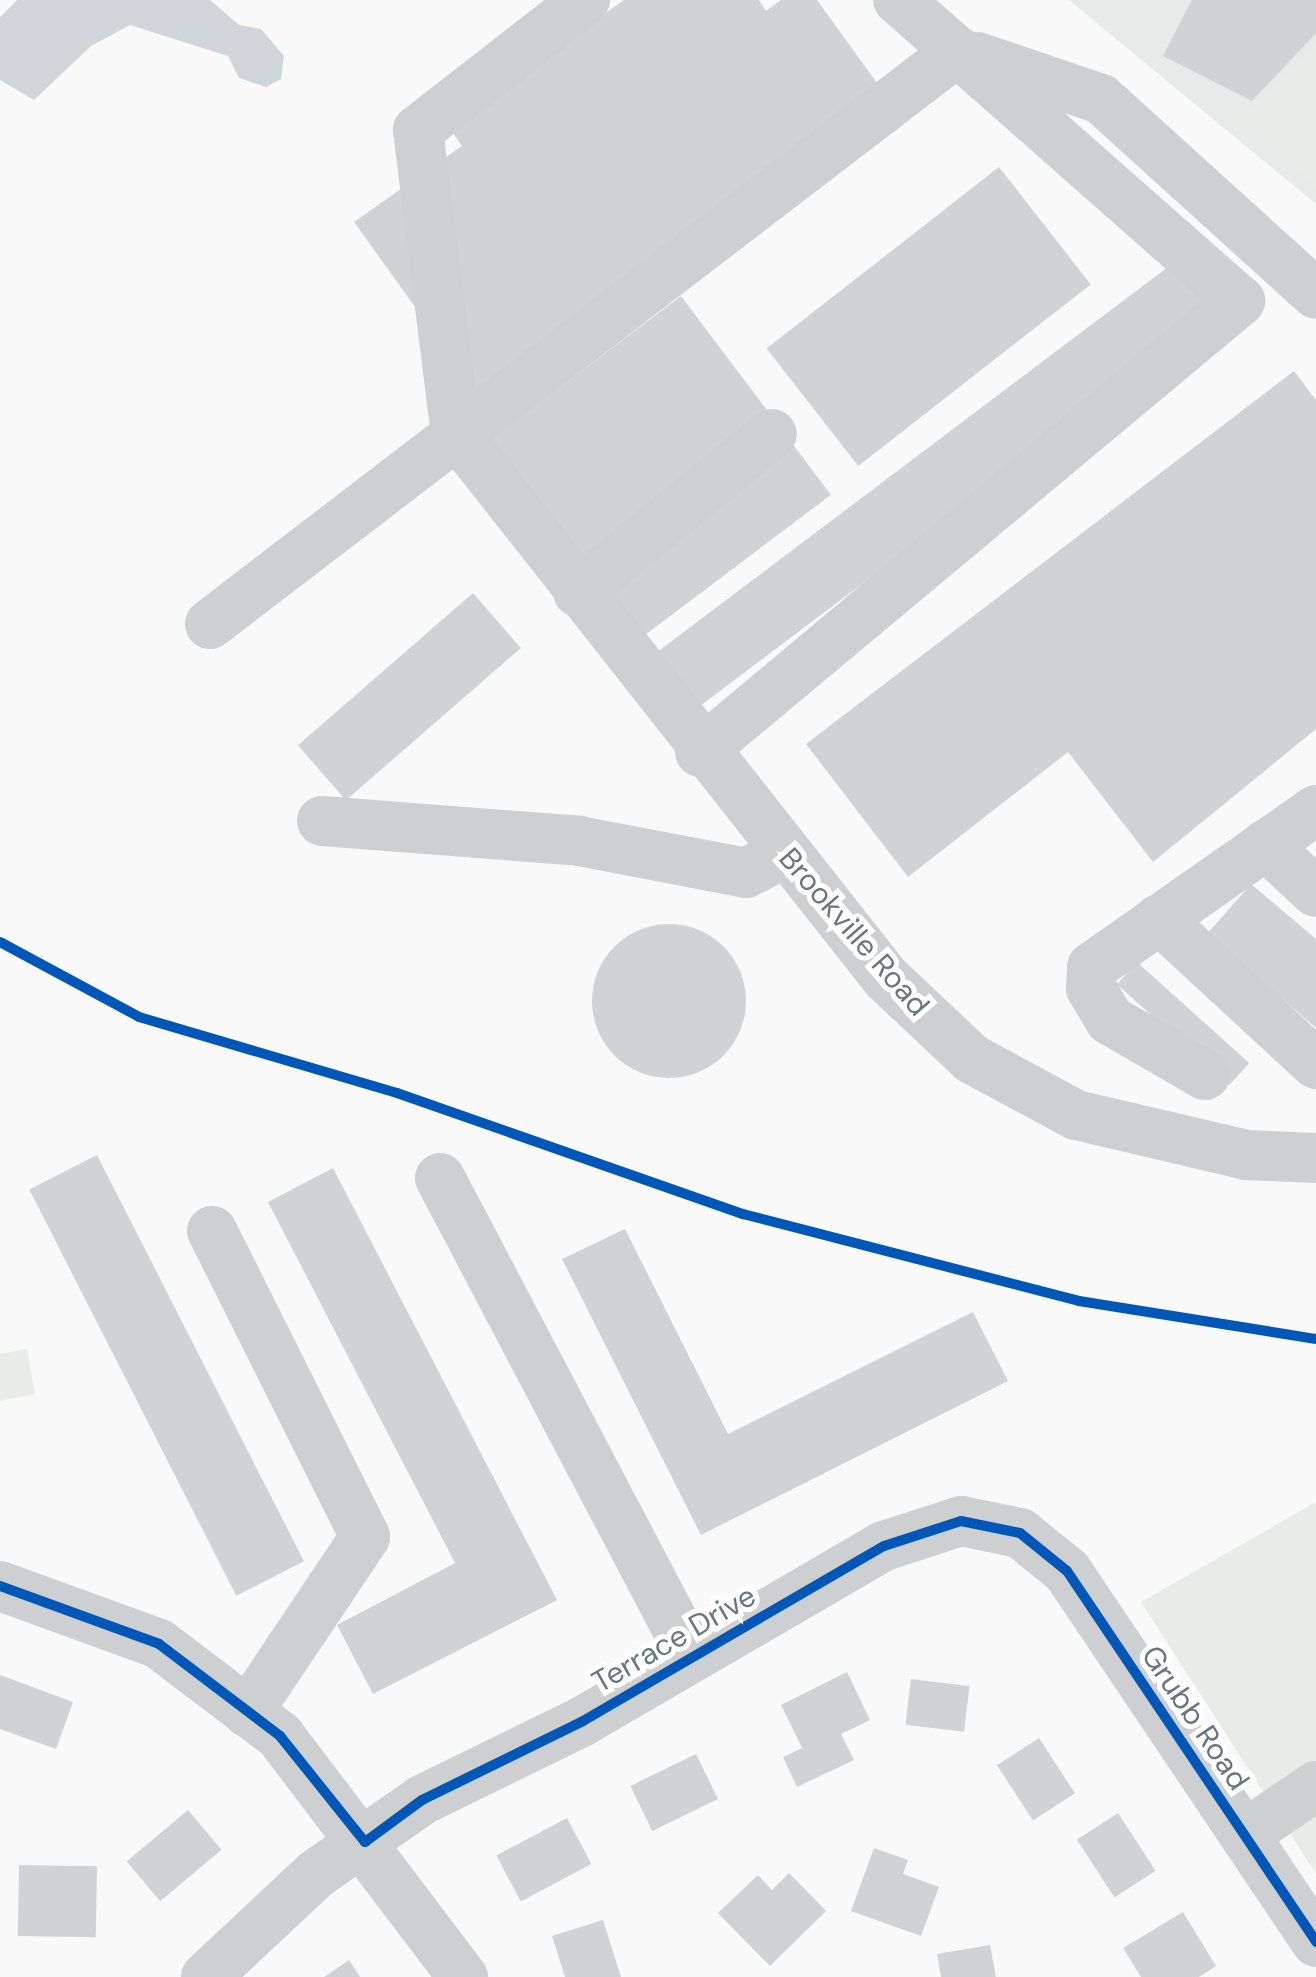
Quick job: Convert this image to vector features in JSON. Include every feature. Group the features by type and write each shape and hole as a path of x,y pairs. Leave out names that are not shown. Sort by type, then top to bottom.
{"street":[{"path":"456,433 418,130 585,0"},
{"path":"700,752 1240,302 898,0"},
{"path":"210,624 958,51"},
{"path":"958,51 1102,99 1316,294"},
{"name":"Brookville Road","path":"456,433 700,752 886,978 972,1059 1076,1115 1246,1156 1316,1158"},
{"path":"578,592 772,434"},
{"path":"1205,1076 1110,1020 1091,988 1092,967 1316,810"},
{"path":"322,821 579,840 746,873 784,854"},
{"path":"1265,846 1316,892"},
{"path":"1159,919 1316,1064"},
{"path":"440,1178 692,1657"},
{"path":"212,1232 365,1538 248,1712"},
{"name":"Terrace Drive","path":"206,1977 366,1842 422,1800 692,1657 884,1546 960,1521 1020,1532"},
{"name":"Grubb Road","path":"1020,1532 1066,1572 1316,1942"},
{"path":"0,1586 159,1644 280,1736 366,1842 463,1977"},
{"path":"1244,1835 1316,1786"}],"shaded area":[{"path":"17,0 210,0 239,25 261,29 284,56 281,79 266,87 239,78 228,56 130,25 91,46 34,100 0,80 0,17"},
{"path":"1069,0 1316,0 1316,204"},
{"path":"1316,44 1316,190 1241,117"},
{"path":"27,1349 35,1394 0,1401 0,1354"},
{"path":"1316,1502 1316,1874 1141,1602"}],"building":[{"path":"624,0 759,0 766,11 781,0 817,0 877,83 485,404 354,222 462,146 448,126"},
{"path":"1192,0 1316,0 1316,33 1252,101 1163,56"},
{"path":"999,167 1091,284 858,466 767,349"},
{"path":"1176,261 1218,316 686,716 645,661"},
{"path":"681,296 831,495 626,649 477,450"},
{"path":"1294,371 1316,400 1316,729 1153,862 1068,752 908,877 806,744"},
{"path":"473,593 521,648 346,800 298,745"},
{"path":"1251,884 1316,939 1316,1028 1207,934"},
{"path":"669,924 699,929 724,946 741,971 746,1001 741,1031 724,1056 699,1073 669,1078 639,1073 614,1056 597,1031 592,1001 597,971 614,946 639,929"},
{"path":"1137,962 1249,1063 1229,1085 1117,984"},
{"path":"97,1155 304,1561 236,1596 29,1190"},
{"path":"333,1168 557,1600 373,1694 337,1625 455,1563 268,1202"},
{"path":"625,1229 728,1434 973,1312 1008,1381 701,1535 562,1259"},
{"path":"847,1672 870,1720 841,1734 854,1760 797,1787 783,1757 802,1748 781,1705"},
{"path":"0,1675 73,1702 56,1749 0,1729"},
{"path":"911,1679 970,1686 964,1732 905,1725"},
{"path":"1039,1738 1075,1793 1033,1821 997,1765"},
{"path":"696,1754 718,1799 652,1831 630,1786"},
{"path":"188,1810 221,1850 160,1901 127,1861"},
{"path":"1118,1813 1156,1871 1114,1898 1077,1840"},
{"path":"567,1818 591,1864 521,1901 496,1856"},
{"path":"874,1848 908,1860 903,1874 939,1887 921,1936 851,1911"},
{"path":"19,1865 97,1866 96,1937 18,1936"},
{"path":"789,1873 826,1911 770,1966 718,1913 758,1875 772,1890"},
{"path":"1183,1912 1216,1966 1199,1977 1141,1977 1123,1948"},
{"path":"603,1920 621,1977 565,1977 552,1936"},
{"path":"990,1945 996,1977 941,1977 937,1954"},
{"path":"349,1960 360,1977 324,1977"}],"cycle path":[{"path":"0,942 139,1017 397,1093 743,1214 1079,1301 1316,1339"},
{"path":"0,1586 159,1644 280,1736 365,1842 422,1800 583,1721 884,1546 961,1521 1020,1533 1067,1571 1316,1942"}]}
